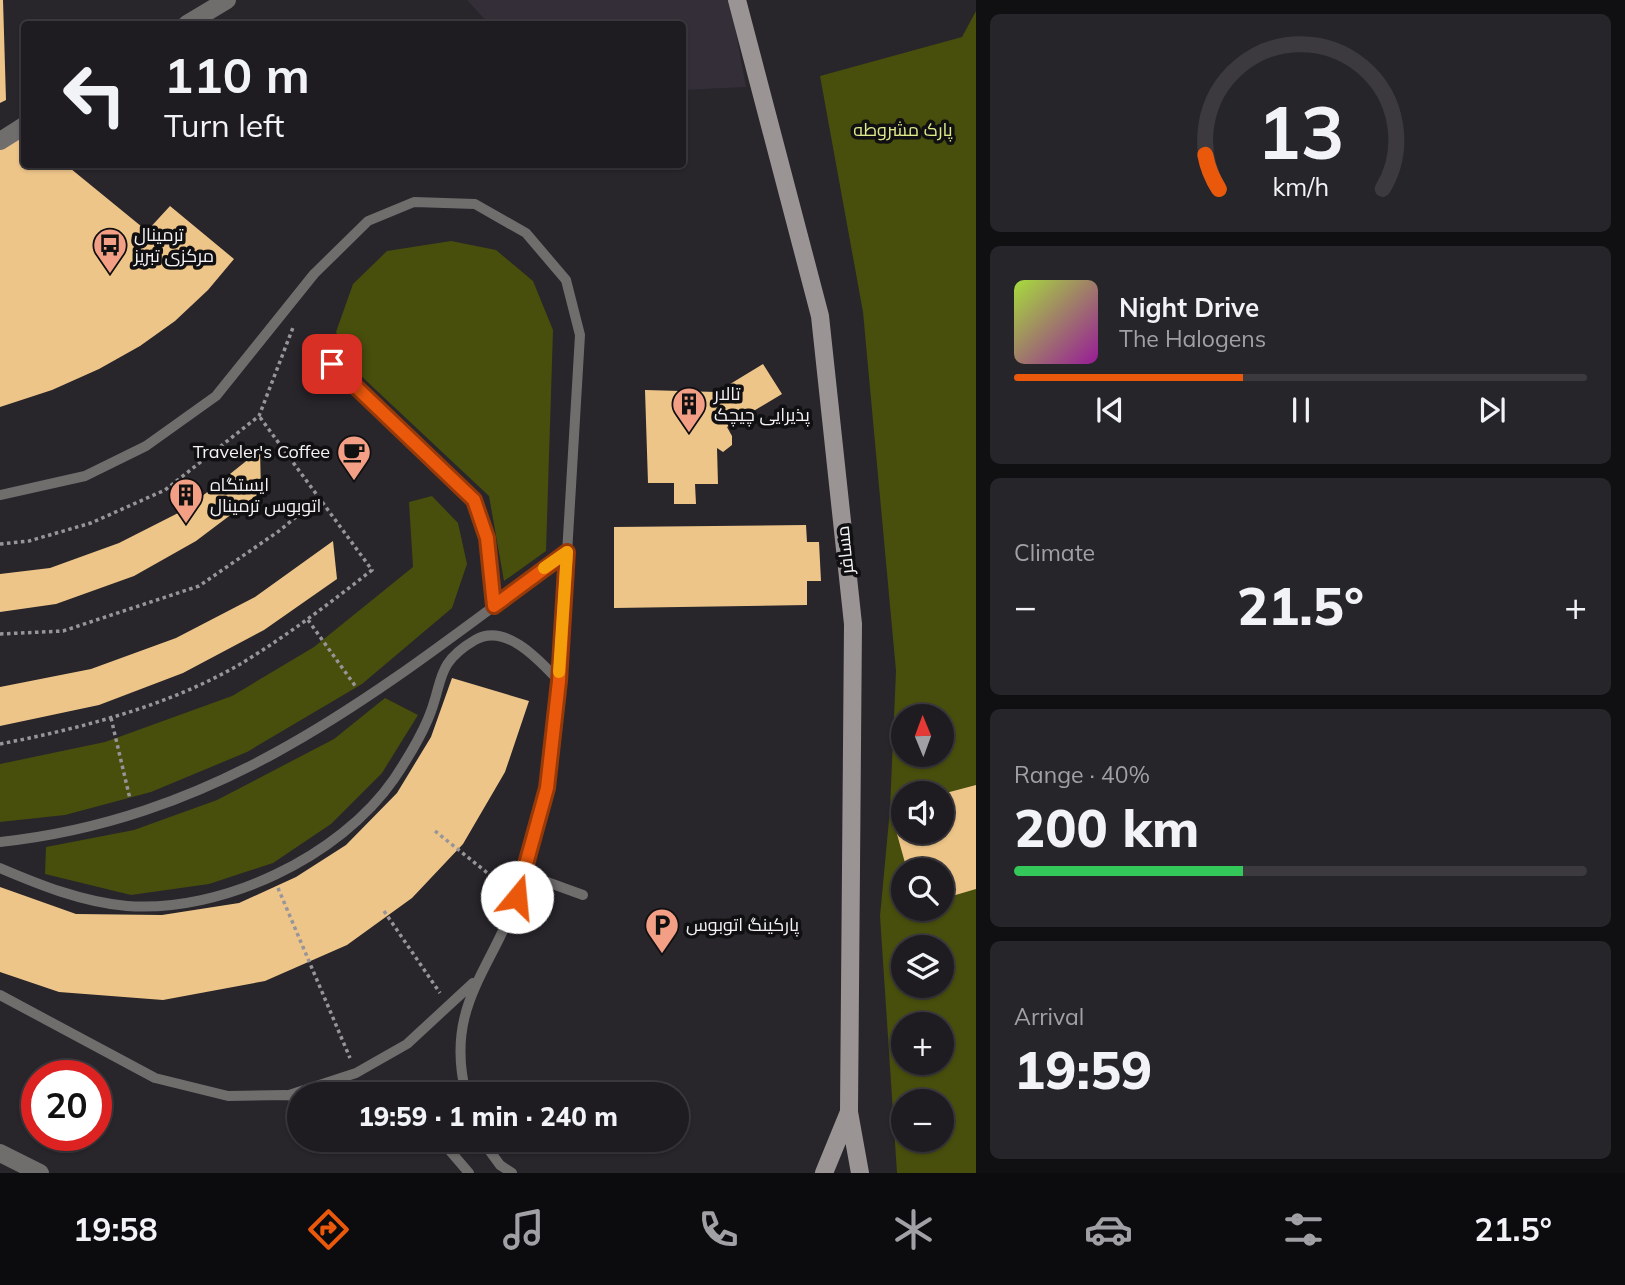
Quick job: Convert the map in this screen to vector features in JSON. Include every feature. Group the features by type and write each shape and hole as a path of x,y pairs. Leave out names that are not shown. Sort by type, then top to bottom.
{"main road":[{"name":"مسافر","path":"737,0 820,316 853,624 849,1112"},
{"path":"824,1173 849,1112"},
{"path":"849,1112 860,1173"}],"street":[{"path":"192,21 227,0"},
{"path":"0,141 21,127"},
{"path":"0,1153 40,1173"}],"lane":[{"path":"0,495 85,476 146,446 216,396 314,274 368,221 414,202 475,204 526,233 566,280 580,335 559,681 547,788 517,897 498,943 475,981 407,1044 356,1073 286,1096 228,1096 155,1078 0,995"},
{"path":"332,364 474,500 487,538 494,606"},
{"path":"0,842 44,837 133,815 212,786 284,751 365,700 567,552"},
{"path":"0,868 57,892 127,906 196,901 273,878 343,834 394,780 428,719 443,665 477,638 503,637 530,652 559,681"},
{"path":"525,874 583,895"},
{"path":"464,1082 461,1030 475,981"},
{"path":"451,1152 469,1173"},
{"path":"490,1152 500,1165 512,1173"}],"path":[{"path":"0,544 29,541 91,523 165,490 259,416 299,313"},
{"path":"0,744 111,718 181,693 240,664 308,620 372,570 259,416"},
{"path":"0,634 63,631 199,586 279,531 319,498"},
{"path":"308,620 365,700"},
{"path":"111,718 133,815"},
{"path":"435,831 517,897"},
{"path":"273,878 356,1073"},
{"path":"384,911 449,1007"}],"shaded area":[{"path":"467,0 730,0 746,87 686,90 686,21 486,21"}],"green space":[{"name":"پارک مشروطه","path":"976,11 976,1173 897,1173 896,1152 954,1152 954,1089 891,1089 880,916 891,786 891,844 954,844 954,781 891,781 892,767 954,767 954,704 895,704 896,671 863,312 820,76 962,37"},
{"path":"451,241 496,250 533,281 553,330 546,551 504,581 489,496 360,375 336,332 353,284 387,251"},
{"path":"432,496 458,523 467,564 452,608 362,684 247,752 151,792 65,815 0,822 0,764 105,742 232,696 314,647 413,567 409,502"},
{"path":"385,698 418,715 382,773 331,824 273,863 209,884 131,895 45,874 46,847 134,830 217,800 334,739"}],"building":[{"path":"0,0 3,0 6,100 0,103"},
{"name":"ترمینال مرکزی تبریز","path":"21,133 21,168 70,168 147,231 170,206 234,259 208,290 175,321 140,346 99,369 52,390 0,407 0,147"},
{"name":"تالار پذیرایی چیچک","path":"763,364 782,394 727,427 732,436 732,445 723,452 717,448 718,484 695,484 696,504 674,504 674,483 648,483 645,390 717,392"},
{"name":"ایستگاه اتوبوس ترمینال","path":"260,450 261,492 196,541 134,576 56,604 0,612 0,574 50,568 119,543 186,509"},
{"path":"806,525 807,542 819,542 821,581 807,581 807,605 614,608 614,527"},
{"path":"333,541 337,579 264,630 183,673 99,705 0,726 0,687 91,669 176,638 255,597"},
{"path":"452,678 529,701 505,772 463,844 412,898 347,945 265,981 163,1000 59,992 0,972 0,887 76,914 162,915 239,903 296,877 346,845 397,793 431,737"},
{"path":"976,785 976,889 954,895 954,858 904,858 900,844 954,844 954,791"}],"slow traffic":[{"path":"544,568 567,552 559,672"}],"place":[{"name":"ترمینال مرکزی تبریز","path":"110,275"},
{"name":"تالار پذیرایی چیچک","path":"689,434"},
{"name":"Traveler's Coffee","path":"354,482"},
{"name":"ایستگاه اتوبوس ترمینال","path":"186,525"},
{"name":"پارکینگ اتوبوس","path":"662,955"}],"route":[{"path":"332,364 474,500 487,538 494,606 567,552 559,681 547,788 517,897"}]}
